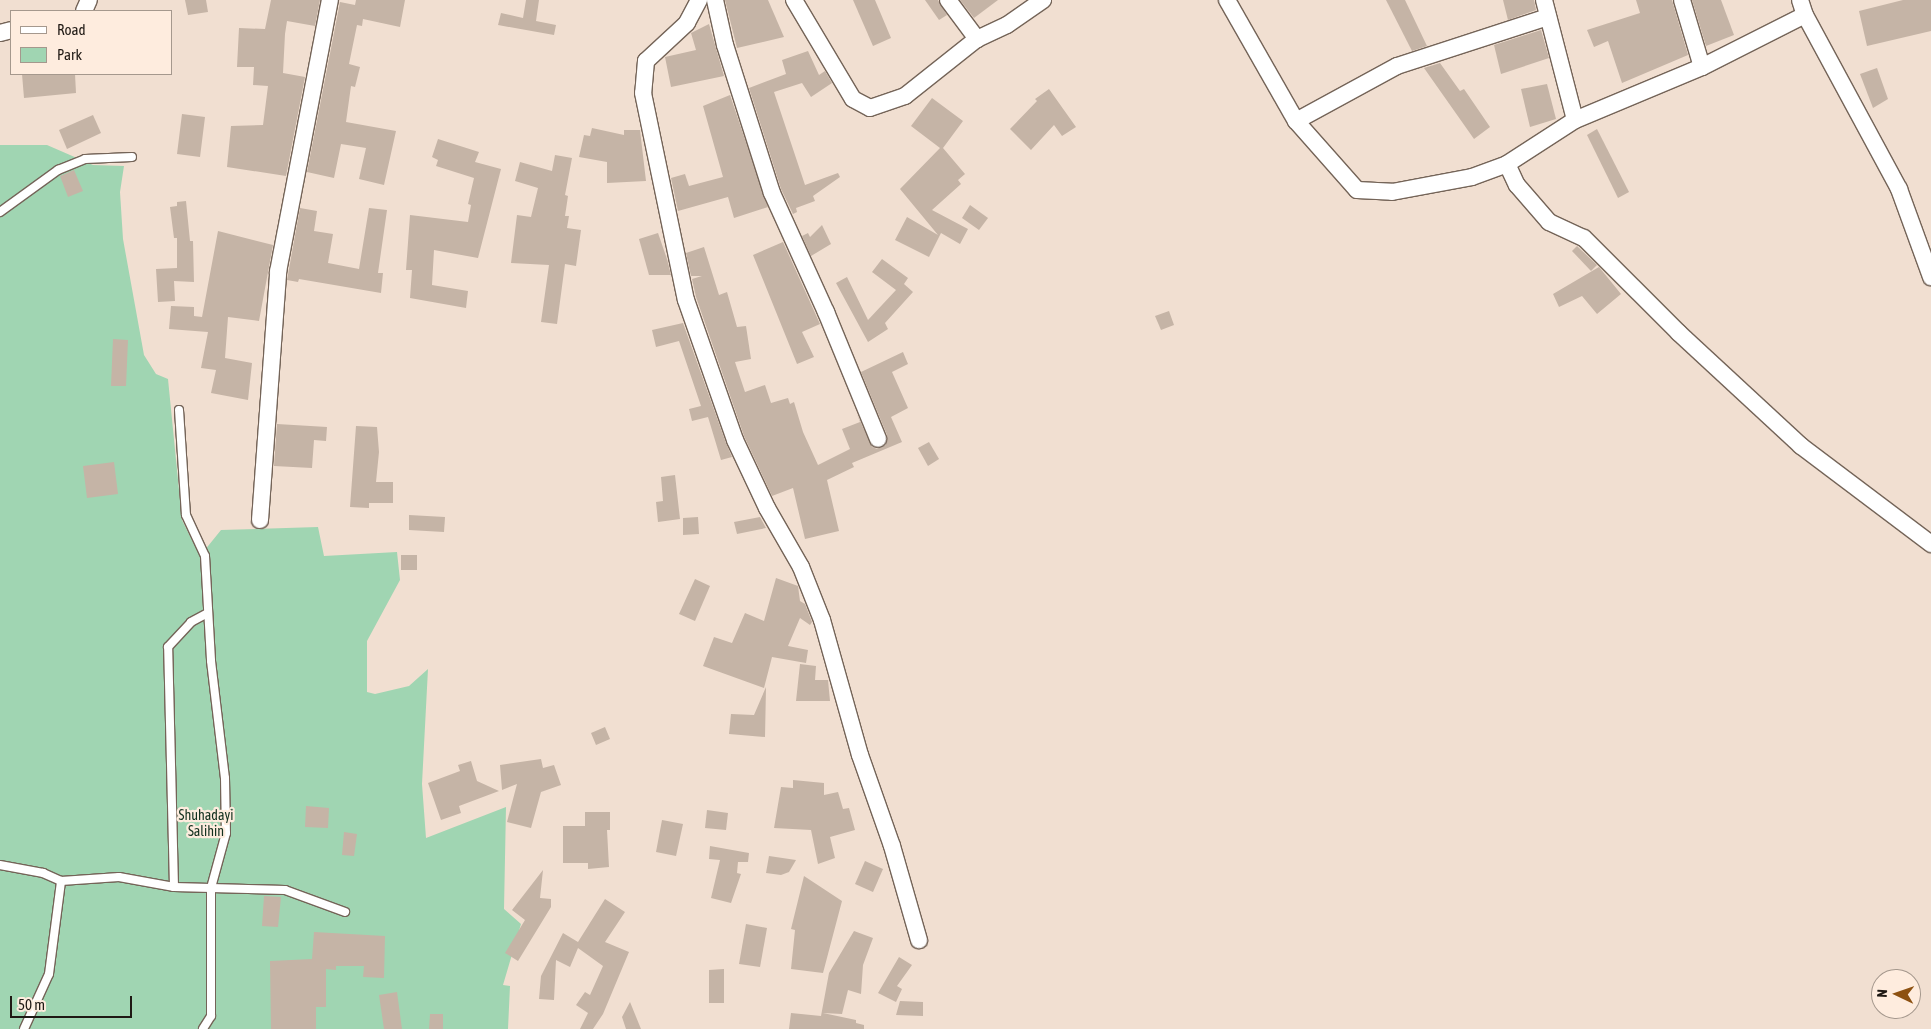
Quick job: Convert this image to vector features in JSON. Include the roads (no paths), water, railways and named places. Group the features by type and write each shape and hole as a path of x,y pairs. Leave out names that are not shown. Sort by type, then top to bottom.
{"street":[{"path":"260,520 278,272 330,0"},
{"path":"699,0 687,23 646,62 643,93 686,300 735,440 767,508 801,567 822,620 860,755 892,846 920,940"},
{"path":"715,0 725,44 772,192 826,312 878,439"},
{"path":"794,0 853,100 870,108 905,96 977,39 1007,25 1043,0"},
{"path":"948,0 977,39"},
{"path":"1227,0 1296,121 1357,190 1392,192 1472,177 1507,164 1575,120 1702,66 1803,8 1899,189 1931,277"},
{"path":"1544,0 1575,120"},
{"path":"1682,0 1702,66"},
{"path":"1296,121 1397,66 1548,17"},
{"path":"1507,164 1516,185 1549,222 1584,238 1679,333 1801,446 1931,544"}],"lane":[{"path":"0,212 67,166 85,159 132,157"},
{"path":"178,410 186,515 205,556 208,613 225,778 226,833 211,888 211,1016 203,1029"},
{"path":"174,886 168,647 191,622 208,613"},
{"path":"0,864 43,873 61,881 119,877 174,886 285,890 345,912"},
{"path":"24,1029 49,974 61,881"}],"park label":[{"name":"Shuhadayi Salihin","path":"206,824"}]}
